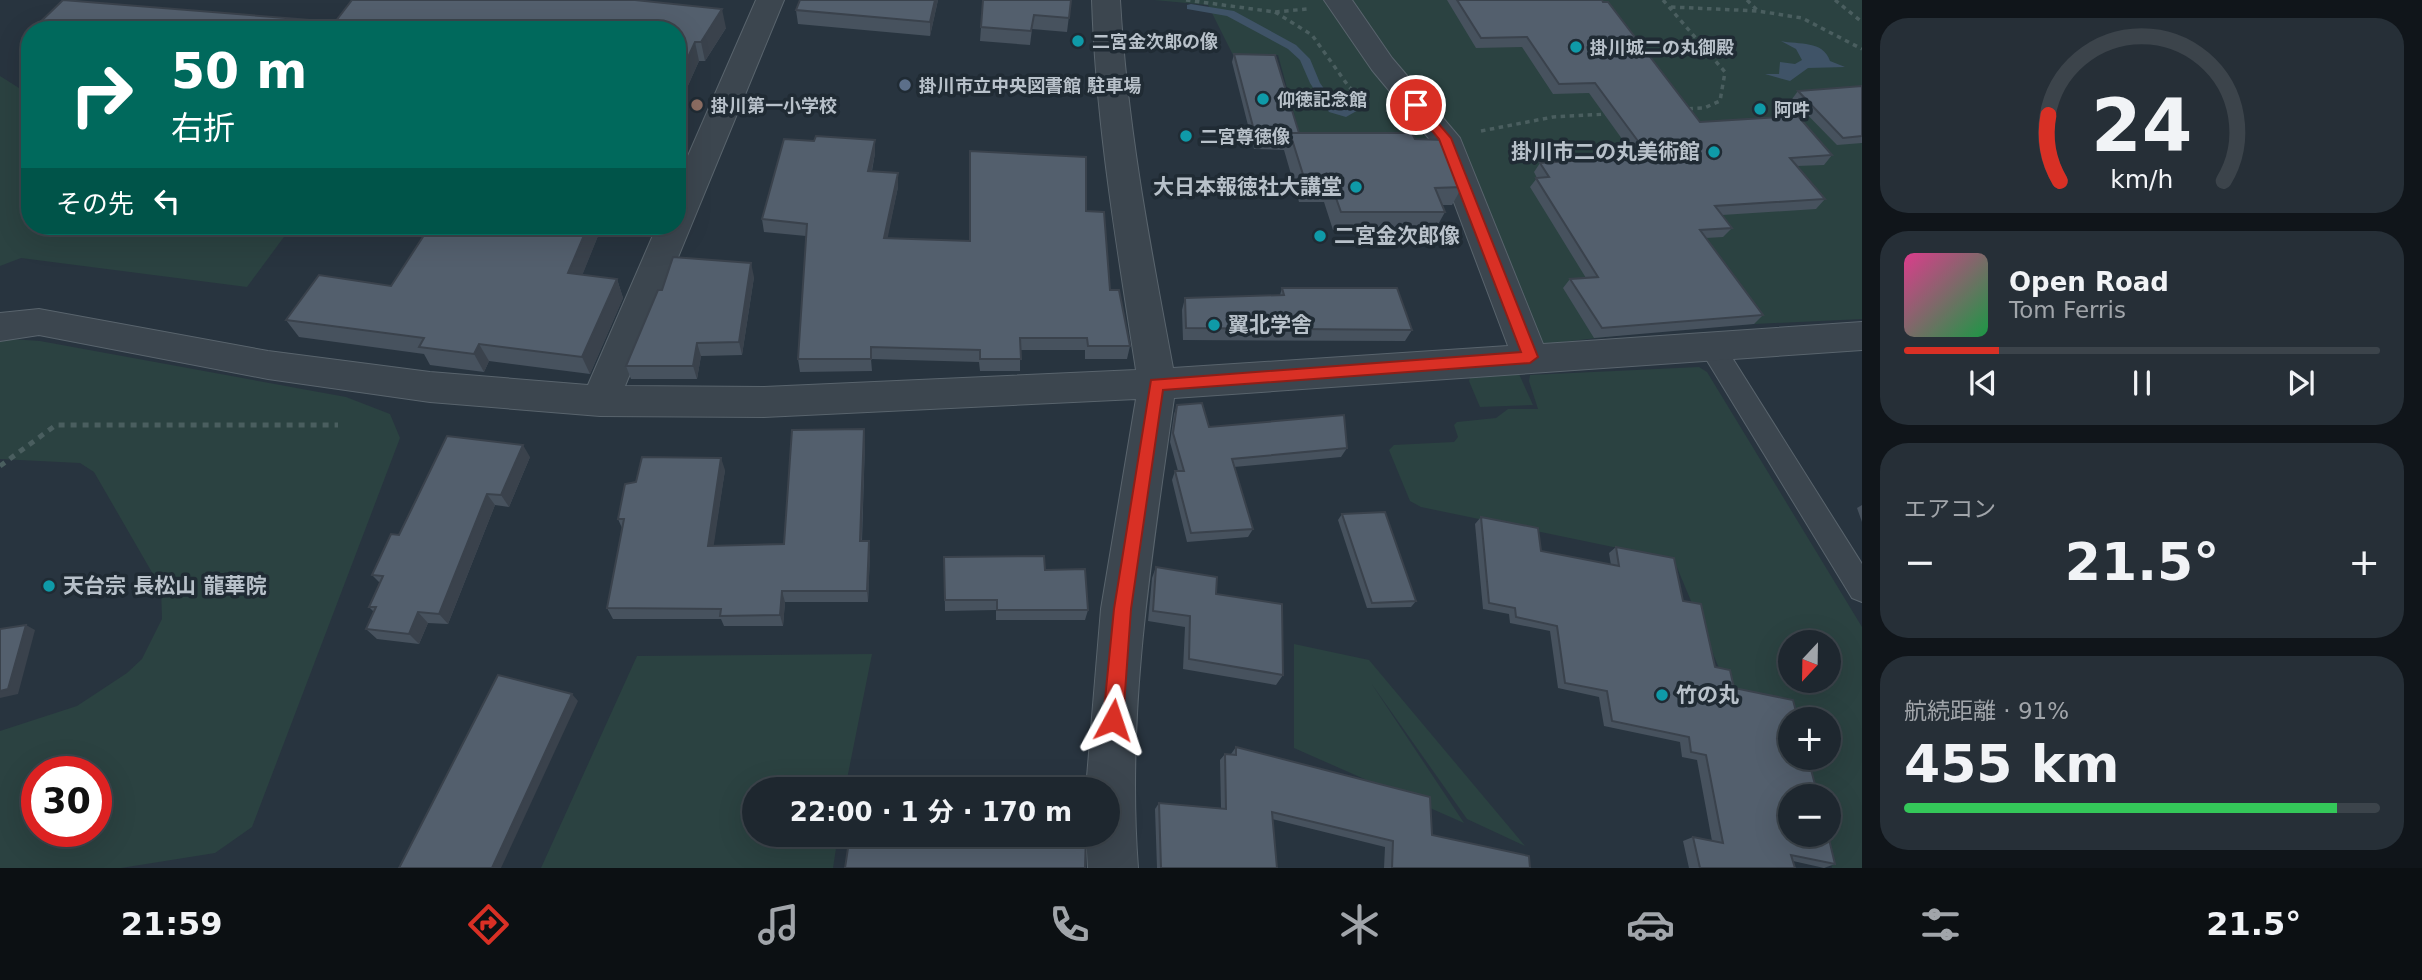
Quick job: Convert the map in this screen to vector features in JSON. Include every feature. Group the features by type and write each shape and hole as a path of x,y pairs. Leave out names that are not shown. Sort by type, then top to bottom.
{"street":[{"path":"686,198 770,0"},
{"path":"1106,0 1110,88 1119,163 1157,384 1122,609 1110,804 1113,868"},
{"path":"1339,3 1382,64 1445,138 1530,357"},
{"path":"600,401 670,235"},
{"path":"0,327 38,322 268,365 430,387 600,401 764,402 1157,384 1862,336"}],"lane":[{"path":"1712,347 1862,589"}],"path":[{"path":"1186,0 1234,3 1275,12 1339,3"},
{"path":"1663,0 1726,77 1720,101 1704,107 1677,109"},
{"path":"1747,0 1758,10"},
{"path":"1835,0 1862,22"},
{"path":"1670,7 1758,10 1814,22 1862,49"},
{"path":"1445,138 1553,117 1622,113"},
{"path":"0,466 56,425 338,425"}],"green space":[{"path":"1154,0 1862,0 1862,319 1692,327 1536,345 1448,145 1334,13 1436,144 1301,139 1278,55 1233,55 1208,5"},
{"path":"0,76 21,88 21,235 285,235 247,287 21,258 0,266"},
{"path":"11,339 40,341 346,397 390,414 400,438 252,827 215,853 121,868 0,868 0,731 77,706 127,673 142,659 162,619 161,588 94,472 80,463 0,459 0,342"},
{"path":"1699,367 1707,372 1862,627 1862,868 1832,868 1827,847 1841,847 1841,784 1811,784 1808,770 1841,770 1841,707 1778,707 1778,710 1726,685 1676,565 1666,558 1421,507 1410,501 1389,450 1394,445 1454,442 1458,437 1454,425 1457,422 1496,418 1508,409 1538,409 1529,381 1530,375"},
{"path":"1518,372 1533,405 1480,407 1469,381 1471,375"},
{"path":"1294,644 1369,660 1525,846 1467,819 1371,683 1464,823 1294,748"},
{"path":"872,654 847,777 742,777 742,847 836,847 833,868 541,868 637,656"}],"water":[{"path":"1781,41 1816,46 1827,54 1830,61 1845,67 1808,68 1790,81 1765,74 1779,74 1780,62 1795,64 1802,60 1796,49"}],"building":[{"path":"63,0 323,21 41,21"},
{"path":"352,0 635,0 722,9 701,42 695,42 686,62 686,21 336,21"},
{"path":"800,0 935,0 930,22 796,10"},
{"path":"983,0 1071,0 1069,18 1034,15 1031,31 981,27"},
{"path":"1457,0 1608,2 1700,122 1798,116 1832,155 1790,158 1825,199 1715,206 1732,228 1700,230 1763,315 1602,328 1570,279 1598,277 1536,178 1549,177 1540,163 1649,156 1595,83 1559,84 1527,37 1481,38"},
{"name":"仰徳記念館","path":"1234,54 1275,55 1299,133 1290,133 1287,142 1257,142"},
{"path":"1862,86 1862,136 1843,138 1798,91"},
{"path":"1290,133 1412,133 1415,139 1443,140 1462,187 1435,188 1445,212 1341,212 1331,184 1306,184"},
{"path":"816,136 875,140 868,171 898,173 884,238 970,241 970,151 1086,157 1086,211 1104,212 1110,290 1119,290 1130,346 1088,346 1087,338 1020,338 1021,359 980,359 980,350 871,347 871,359 798,359 807,224 762,219 784,139 814,141"},
{"path":"424,235 584,235 568,273 617,279 582,357 479,344 474,354 419,347 424,338 286,320 319,275 391,286"},
{"path":"673,257 751,263 739,342 697,343 693,366 626,366 658,290 662,290"},
{"path":"1282,288 1397,288 1412,330 1186,328 1185,298 1284,295"},
{"path":"1202,403 1209,427 1344,415 1347,448 1232,459 1253,529 1191,533 1175,471 1184,471 1173,433 1177,405"},
{"path":"864,429 860,541 869,541 867,591 782,591 780,615 720,616 721,609 607,608 624,519 618,519 625,484 636,482 642,457 721,458 708,546 784,544 792,430"},
{"path":"447,436 523,445 501,495 487,494 439,614 418,612 409,634 366,629 376,607 369,607 383,576 372,575 391,534 399,535"},
{"path":"1385,512 1416,601 1372,603 1342,514"},
{"name":"竹の丸","path":"1481,517 1538,528 1541,551 1619,566 1616,547 1674,558 1683,601 1701,604 1715,667 1730,670 1734,688 1793,700 1795,707 1778,707 1778,770 1811,770 1815,784 1778,784 1778,847 1831,847 1835,864 1791,855 1795,868 1700,868 1693,837 1723,843 1706,755 1691,752 1689,737 1612,721 1607,691 1565,683 1557,626 1516,617 1515,608 1489,603"},
{"path":"1044,556 1045,570 1085,569 1088,610 997,610 997,600 945,600 944,557"},
{"path":"1156,567 1217,577 1216,594 1282,604 1283,675 1189,659 1190,616 1153,611"},
{"path":"26,625 8,689 0,691 0,629"},
{"path":"498,675 572,694 492,868 399,868"},
{"path":"1236,747 1430,797 1432,835 1529,856 1530,868 1392,868 1393,841 1272,812 1277,868 1161,868 1159,803 1226,809 1225,754 1236,755"},
{"path":"848,847 1086,847 1085,868 845,868"}],"waterway":[{"path":"1191,7 1230,13 1292,47 1305,59 1315,83 1333,110 1346,113 1355,109"}],"place":[{"name":"二宮金次郎の像","path":"1078,41"},
{"name":"掛川城二の丸御殿","path":"1576,47"},
{"name":"掛川市立中央図書館 駐車場","path":"905,85"},
{"name":"仰徳記念館","path":"1263,99"},
{"name":"掛川第一小学校","path":"697,105"},
{"name":"阿吽","path":"1760,109"},
{"name":"二宮尊徳像","path":"1186,136"},
{"name":"掛川市二の丸美術館","path":"1714,152"},
{"name":"大日本報徳社大講堂","path":"1356,187"},
{"name":"二宮金次郎像","path":"1320,236"},
{"name":"翼北学舎","path":"1214,325"},
{"name":"天台宗 長松山 龍華院","path":"49,586"},
{"name":"竹の丸","path":"1662,695"}],"route":[{"path":"1113,720 1122,609 1157,384 1530,357 1445,138 1416,105"}]}
